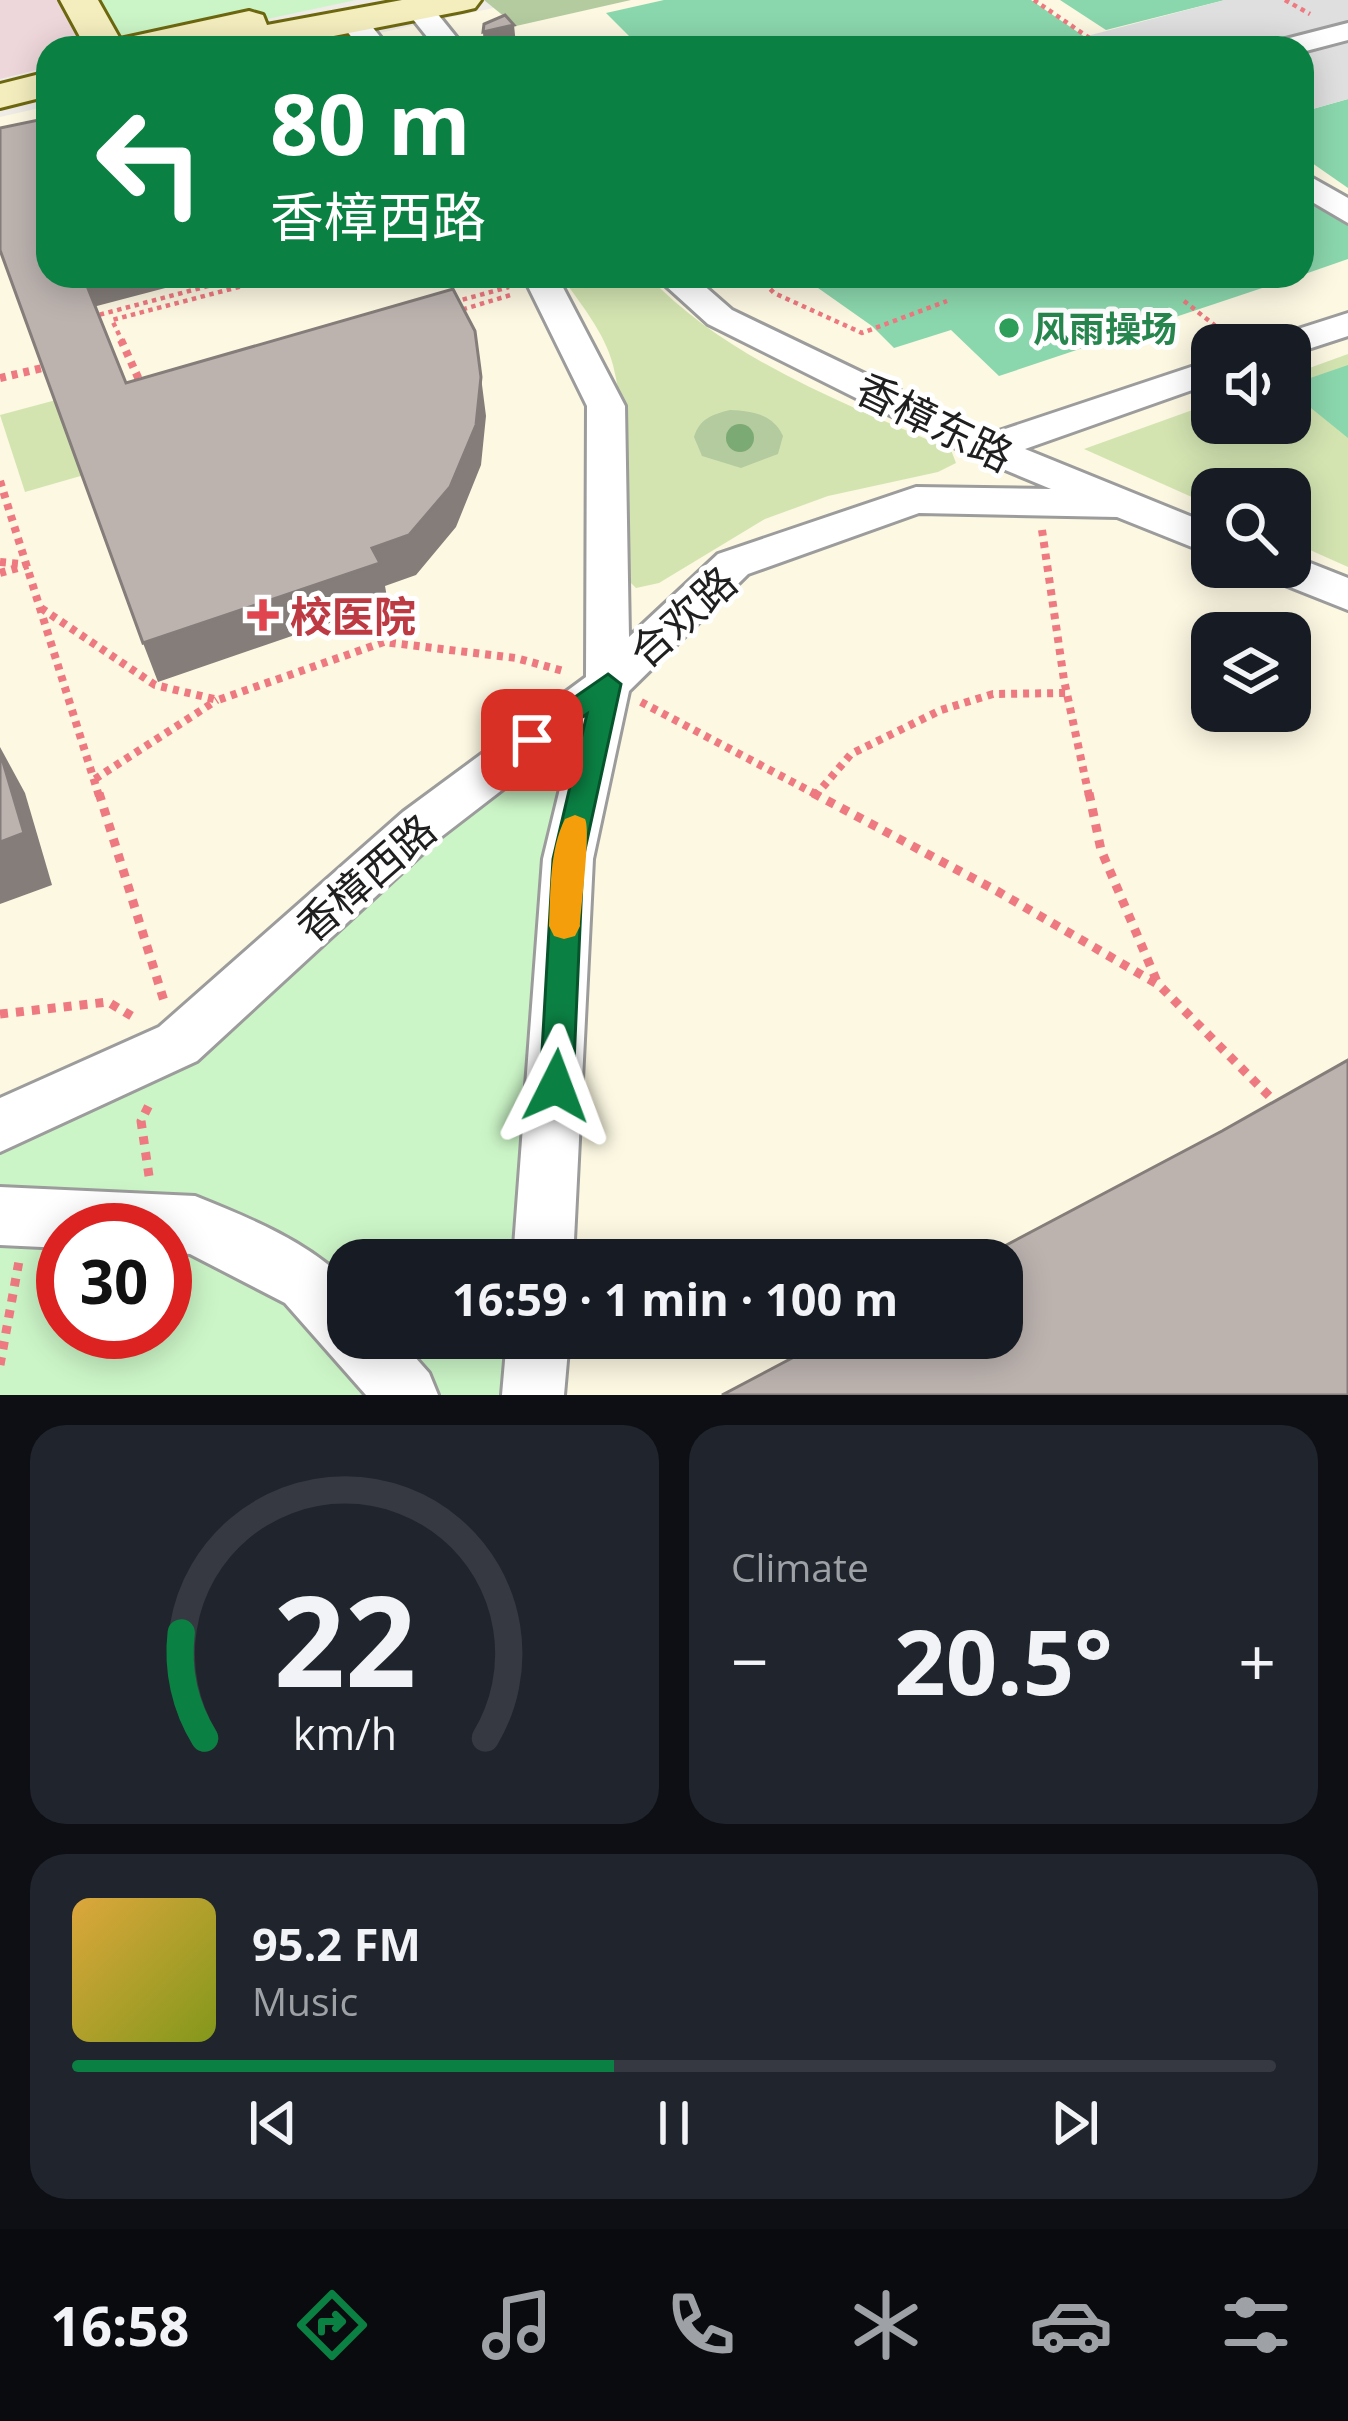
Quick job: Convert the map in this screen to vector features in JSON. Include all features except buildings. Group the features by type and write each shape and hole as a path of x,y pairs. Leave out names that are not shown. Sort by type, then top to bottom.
{"main road":[{"path":"79,0 99,36"},
{"path":"282,36 462,0"},
{"path":"241,36 361,23"},
{"path":"0,79 36,70"},
{"path":"0,96 36,87"}],"street":[{"path":"418,8 441,36"},
{"path":"1314,40 1348,31"},
{"path":"1314,164 1348,188"},
{"path":"1314,190 1348,214"},
{"path":"534,288 606,406 608,684"},
{"name":"香樟东路","path":"686,288 720,317 988,448 1191,533"},
{"path":"1311,337 1348,324"},
{"path":"988,448 1191,377"},
{"name":"合欢路","path":"544,1239 568,859 608,684 733,563 916,500 1116,504"},
{"path":"1311,580 1348,595"},
{"name":"香樟西路","path":"0,1126 178,1044 420,826 608,684"},
{"path":"12,1215 196,1225 306,1282 327,1305"},
{"path":"375,1359 407,1395"},
{"path":"533,1395 536,1359"}],"path":[{"path":"1034,0 1086,36"},
{"path":"95,335 88,318 201,288"},
{"path":"142,388 112,320 234,288"},
{"path":"441,306 505,288"},
{"path":"453,312 508,288"},
{"path":"769,288 862,333 947,302"},
{"path":"1184,301 1213,324"},
{"path":"0,378 64,363"},
{"path":"0,481 178,1044 141,1121 149,1175 196,1225"},
{"path":"1038,502 1067,693 1101,850 1159,986"},
{"path":"0,562 28,565"},
{"path":"0,573 28,565"},
{"path":"41,608 154,685 218,700"},
{"path":"95,779 218,700 384,642 516,658 608,684 997,891 1159,986 1287,1115"},
{"path":"814,797 851,754 941,710 993,694 1067,693"},
{"path":"0,1013 108,1002 178,1044"},
{"path":"0,1365 14,1306 12,1215"}],"shaded area":[{"path":"0,0 79,0 99,36 36,36 36,70 0,79"},
{"path":"529,0 1348,0 1348,1395 0,1395 0,117 36,109 36,288 1314,288 1314,36 366,36"},
{"path":"1225,0 1348,0 1348,99 1314,109 1314,36 1087,36"}],"green space":[{"path":"79,0 356,0 187,36 99,36"},
{"path":"484,0 631,0 516,26"},
{"path":"664,0 1031,0 1084,36 629,36 606,13"},
{"path":"1060,0 1225,0 1106,30"},
{"path":"1348,99 1348,188 1314,164 1314,109"},
{"path":"1314,194 1348,218 1348,259 1314,271"},
{"path":"569,288 660,288 751,356 951,450 956,463 938,472 828,496 765,519 659,583 636,588 621,573 623,442 613,365 598,330"},
{"name":"风雨操场","path":"818,288 1262,288 999,376 951,330 894,348 872,326"},
{"path":"1348,354 1348,567 1311,550 1311,468 1191,468 1191,497 1084,449 1191,411 1191,444 1311,444 1311,367"},
{"path":"1348,365 1348,438 1311,408 1311,378"},
{"path":"56,400 84,475 25,492 0,415"},
{"path":"730,410 754,413 774,423 783,436 778,454 741,468 702,456 694,437 699,426"},
{"path":"608,684 545,1239 327,1239 327,1359 536,1359 533,1395 0,1395 0,1132 178,1044"}],"slow traffic":[{"path":"564,926 575,827"}],"place":[{"name":"风雨操场","path":"1009,328"},
{"name":"校医院","path":"263,615"}],"route":[{"path":"532,740 608,684 568,859 556,1086"}]}
